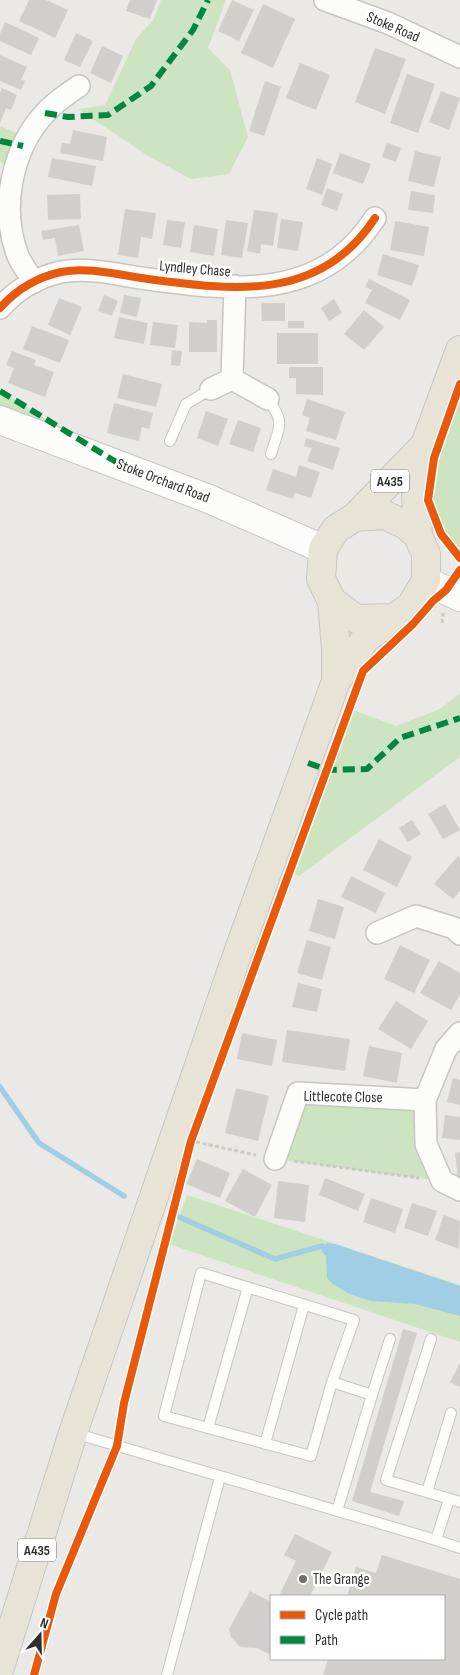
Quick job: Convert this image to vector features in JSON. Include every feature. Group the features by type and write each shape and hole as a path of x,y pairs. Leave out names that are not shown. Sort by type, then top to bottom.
{"main road":[{"name":"A435","path":"418,536 416,492 425,445 460,350"},
{"name":"A435","path":"355,517 425,445"},
{"path":"385,515 406,525 418,536 426,554 426,580 410,607 393,618 356,618 332,601 321,579 323,549 336,529 355,517 385,515"},
{"name":"A435","path":"332,601 336,649 336,681"},
{"name":"A435","path":"0,1667 74,1433 234,961 336,681 366,638 393,618"}],"street":[{"name":"Stoke Road","path":"325,0 388,23 460,56"},
{"path":"34,282 18,256 12,238 9,218 12,179 21,150 34,126 55,103 78,86"},
{"name":"Lyndley Chase","path":"0,308 18,292 34,282 46,276 63,272 80,271 186,284 235,286 291,282 324,269 353,247 375,218"},
{"path":"232,379 235,286"},
{"path":"211,388 232,379"},
{"path":"232,379 268,399"},
{"name":"Stoke Orchard Road","path":"0,420 209,499 323,549"},
{"path":"426,580 460,597"},
{"path":"377,933 416,916 454,928 460,934"},
{"path":"451,1186 426,1144 425,1100 446,1049 460,1033"},
{"name":"Littlecote Close","path":"275,1159 298,1093 425,1100"}],"lane":[{"path":"170,441 186,404 211,388"},
{"path":"268,399 276,410 281,422 271,454"},
{"path":"202,1273 248,1287 354,1320 332,1382 311,1456 164,1416 202,1273"},
{"path":"208,1428 248,1287"},
{"path":"266,1444 304,1305"},
{"path":"337,1511 390,1339"},
{"path":"431,1339 386,1480 460,1502"},
{"path":"332,1382 372,1395"},
{"path":"427,1492 451,1413"},
{"path":"74,1433 460,1548"},
{"path":"167,1675 220,1477"},
{"path":"436,1540 448,1499"}],"path":[{"path":"174,1138 275,1159 451,1186"}],"green space":[{"path":"161,0 226,0 208,48 230,70 248,137 229,174 191,179 148,156 78,109 105,105 136,39 154,19"},
{"path":"0,126 19,134 5,165 0,162"},
{"path":"460,350 460,555 416,492"},
{"path":"0,391 121,465 0,420"},
{"path":"460,693 460,757 299,876 295,874 353,710 396,726 440,709"},
{"path":"298,1093 425,1100 442,1181 275,1159"},
{"path":"187,1195 460,1285 460,1342 169,1244"}],"water":[{"path":"327,1243 335,1244 460,1286 460,1316 415,1304 371,1301 349,1294 327,1278 326,1256 322,1252 322,1246"}],"building":[{"path":"29,0 46,0 68,10 55,38 19,21"},
{"path":"130,0 157,0 150,19 126,11"},
{"path":"232,0 254,10 239,41 218,31"},
{"path":"263,4 295,19 273,68 241,53"},
{"path":"5,22 39,38 31,55 0,41 0,34"},
{"path":"76,33 93,41 80,67 64,60"},
{"path":"102,46 123,56 111,83 90,73"},
{"path":"375,48 406,59 385,114 355,102"},
{"path":"0,55 27,67 21,80 25,81 21,90 0,81"},
{"path":"300,63 330,75 316,110 286,98"},
{"path":"407,74 435,84 418,133 390,123"},
{"path":"265,81 281,87 264,136 249,131"},
{"path":"2,88 17,95 11,110 6,108 0,123 0,93"},
{"path":"441,91 460,98 449,130 429,122"},
{"path":"73,130 107,137 103,161 60,153 62,143 70,144"},
{"path":"387,143 401,148 396,162 382,157"},
{"path":"415,151 441,157 434,187 408,181"},
{"path":"340,153 371,164 363,184 333,173"},
{"path":"52,158 96,166 92,186 48,177"},
{"path":"317,158 332,164 322,195 306,189"},
{"path":"327,188 343,194 337,211 321,205"},
{"path":"411,191 435,195 433,213 408,210"},
{"path":"80,194 81,219 48,220 47,195"},
{"path":"125,209 156,213 152,239 141,237 138,258 118,255"},
{"path":"254,210 278,213 273,246 261,244 260,254 247,251"},
{"path":"281,219 303,222 298,251 277,248"},
{"path":"167,220 185,222 181,248 163,245"},
{"path":"226,220 248,223 242,258 221,255"},
{"path":"395,221 429,227 424,256 390,250"},
{"path":"79,225 84,251 58,256 55,238 43,240 41,231"},
{"path":"194,225 218,229 214,256 190,252"},
{"path":"383,254 419,265 412,286 377,275"},
{"path":"369,279 410,300 400,320 365,303 372,290 365,287"},
{"path":"104,295 118,301 112,316 98,311"},
{"path":"124,295 141,298 137,317 120,313"},
{"path":"59,298 82,307 70,335 48,325"},
{"path":"334,299 342,313 329,321 321,308"},
{"path":"261,303 285,303 285,321 262,321"},
{"path":"364,310 384,327 364,350 344,334"},
{"path":"119,317 148,323 144,344 114,338"},
{"path":"207,320 217,320 217,352 189,352 189,322 207,323"},
{"path":"288,321 304,321 304,328 288,328"},
{"path":"153,322 178,325 175,348 150,345"},
{"path":"32,326 69,340 60,363 23,349"},
{"path":"277,333 318,333 318,364 277,364"},
{"path":"172,350 182,351 180,366 171,365"},
{"path":"12,351 36,360 34,365 54,372 45,397 8,383 14,368 6,365"},
{"path":"289,367 323,367 323,395 296,394 296,378 289,378"},
{"path":"123,374 162,384 156,407 117,398"},
{"path":"307,399 345,412 336,440 306,431 310,418 302,415"},
{"path":"114,403 153,413 149,429 142,427 139,441 107,433"},
{"path":"206,411 228,419 218,446 197,438"},
{"path":"238,420 261,428 253,452 229,444"},
{"path":"306,438 340,448 333,470 307,461 312,448 304,446"},
{"path":"299,465 320,472 311,498 295,493 293,499 266,490 273,469 296,477"},
{"path":"445,804 460,830 443,839 428,814"},
{"path":"412,820 421,834 408,842 399,828"},
{"path":"379,839 412,857 397,887 363,870"},
{"path":"458,856 460,859 460,891 453,899 434,884"},
{"path":"351,876 385,893 376,913 341,897"},
{"path":"318,899 344,907 335,939 309,931"},
{"path":"307,940 331,947 322,980 297,973"},
{"path":"400,945 430,960 414,993 384,979"},
{"path":"439,961 460,973 460,995 451,1010 420,993"},
{"path":"298,983 322,989 317,1012 292,1007"},
{"path":"396,1001 428,1021 411,1049 378,1029"},
{"path":"287,1030 350,1039 345,1071 282,1062"},
{"path":"242,1033 277,1040 272,1066 237,1059"},
{"path":"369,1046 402,1053 397,1083 363,1076"},
{"path":"453,1078 460,1080 460,1105 447,1102"},
{"path":"236,1088 269,1096 258,1141 225,1133"},
{"path":"445,1115 460,1117 460,1140 442,1138"},
{"path":"460,1152 460,1187 459,1187 455,1153"},
{"path":"197,1159 230,1173 220,1198 186,1184"},
{"path":"243,1169 272,1185 255,1217 225,1201"},
{"path":"325,1178 365,1194 358,1211 319,1195"},
{"path":"278,1181 309,1185 305,1222 274,1218"},
{"path":"371,1198 403,1209 395,1233 363,1222"},
{"path":"412,1203 437,1211 428,1236 404,1228"},
{"path":"444,1215 460,1221 459,1249 435,1240"},
{"path":"403,1329 417,1333 370,1492 404,1501 399,1516 352,1501"},
{"path":"460,1363 460,1387 450,1382"},
{"name":"The Grange","path":"295,1534 332,1552 310,1595 279,1595 296,1561 284,1555"},
{"path":"382,1555 460,1579 460,1675 323,1675 328,1660 445,1660 445,1595 347,1595 356,1567 376,1573"},
{"name":"The Grange","path":"250,1591 270,1601 270,1654 257,1648 240,1647 231,1637 229,1629"}],"waterway":[{"path":"0,1087 39,1143 124,1196"},
{"path":"179,1217 275,1259 322,1246"}],"marked path":[{"path":"45,113 68,117 108,115 151,86 193,30 208,0"},
{"path":"0,141 23,146"},
{"path":"0,391 121,465"},
{"path":"308,763 328,770 367,769 400,738 460,718"}],"cycle path":[{"path":"0,308 20,290 36,281 61,272 81,270 207,286 239,287 270,285 300,278 327,265 353,246 375,218"},
{"path":"460,384 434,458 428,500 441,534 460,558"},
{"path":"34,1675 56,1594 117,1446 124,1403 191,1141 363,671 446,590 460,570"}],"place":[{"name":"The Grange","path":"303,1579"}]}
